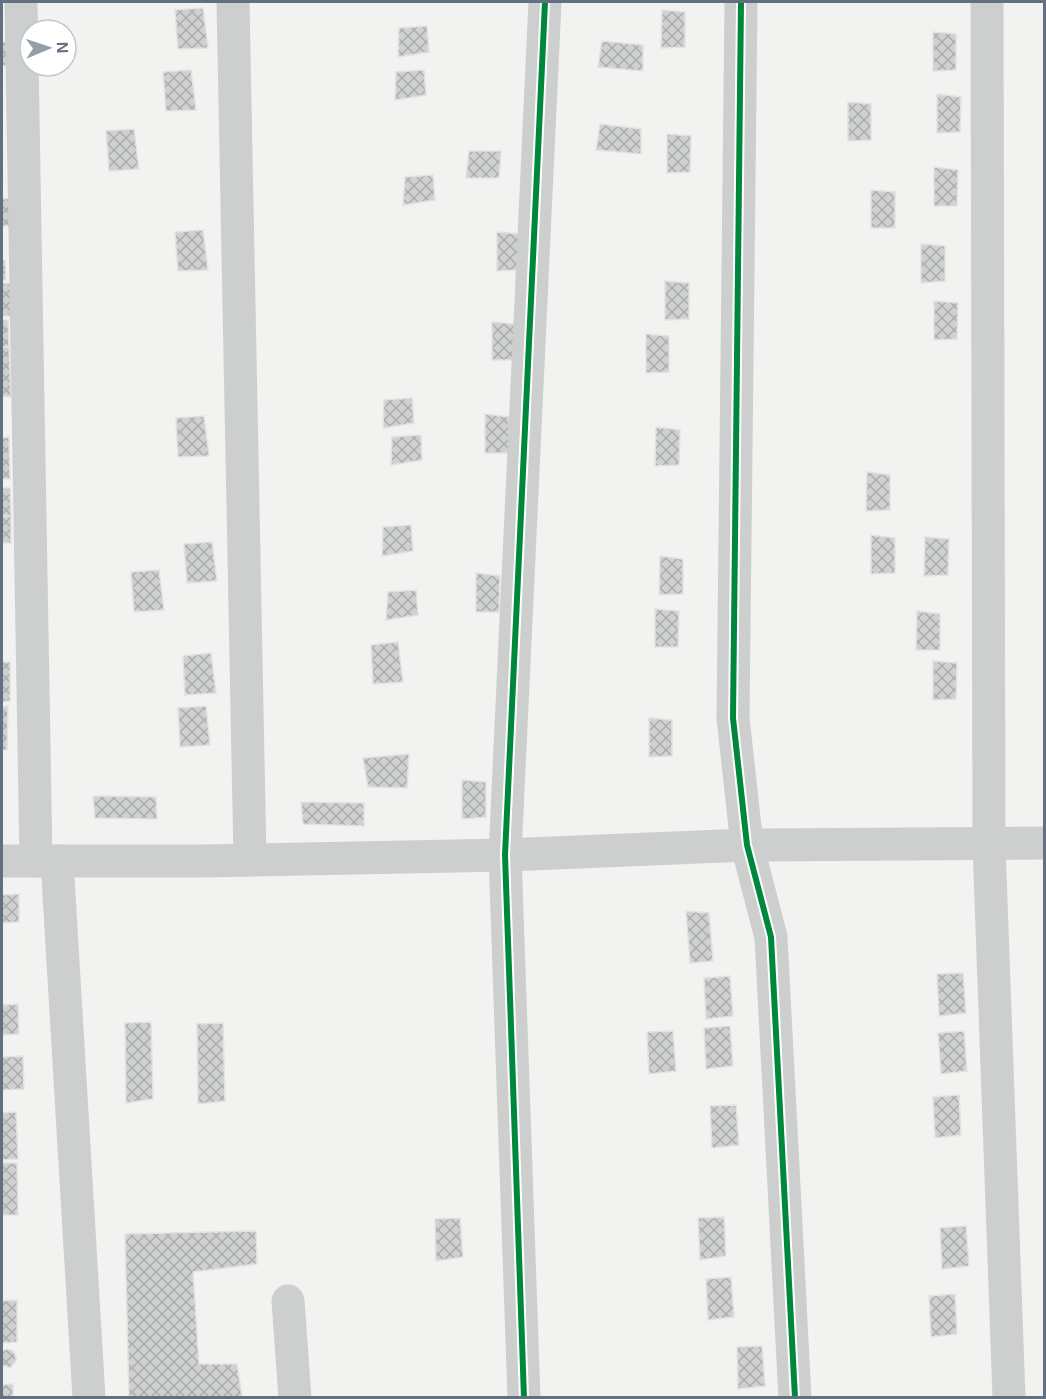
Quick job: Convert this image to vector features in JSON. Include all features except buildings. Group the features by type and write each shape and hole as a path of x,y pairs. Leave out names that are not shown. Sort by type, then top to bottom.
{"street":[{"path":"21,2 47,861 89,1398"},
{"path":"233,2 250,860"},
{"path":"524,1398 505,855 545,2"},
{"path":"741,2 733,718 747,845 771,937 795,1398"},
{"path":"987,2 989,845 1009,1398"},
{"path":"2,861 250,860 505,855 747,845 1044,843"},
{"path":"288,1301 295,1398"}],"cycle path":[{"path":"524,1398 505,855 545,2"},
{"path":"741,2 733,718 747,845 771,937 795,1398"}]}
